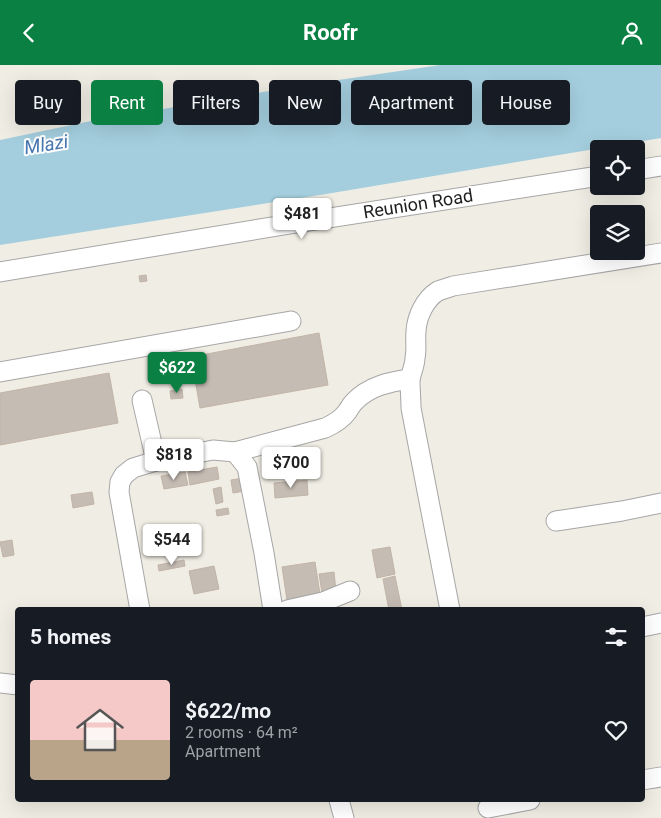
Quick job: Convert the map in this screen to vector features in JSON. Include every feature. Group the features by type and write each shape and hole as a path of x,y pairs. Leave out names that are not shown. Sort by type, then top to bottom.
{"street":[{"path":"645,169 661,167"},
{"name":"Reunion Road","path":"0,271 590,177"},
{"path":"449,607 412,407 410,379 415,365 418,318 424,307 438,291 461,285 661,253"},
{"path":"0,372 291,321"},
{"path":"139,607 119,492 120,482 124,475 133,468 156,461 213,450 236,452 325,428 336,423 353,403 372,388 410,379"},
{"path":"142,400 156,461"},
{"path":"236,452 247,467 273,607"},
{"path":"556,521 661,503"},
{"path":"301,607 324,602 350,591"},
{"path":"645,626 661,623"},
{"path":"0,683 15,685"},
{"path":"645,780 661,777"},
{"path":"340,802 344,818"},
{"path":"488,809 521,802"}],"water":[{"name":"Mlazi","path":"440,65 661,65 661,138 645,141 590,140 590,150 326,194 0,245 0,140 72,125 81,125 81,123 91,121 91,125 163,125 163,109 173,107 173,125 259,125 259,93 269,91 269,125 341,125 341,80 339,80"}],"building":[{"path":"146,275 147,281 140,282 139,276"},
{"path":"319,333 328,385 200,408 191,357"},
{"path":"109,373 118,423 0,445 0,393"},
{"path":"182,389 183,398 171,399 170,391"},
{"path":"316,449 319,460 294,465 292,454"},
{"path":"217,467 219,479 190,485 188,472"},
{"path":"185,472 188,485 164,489 161,476"},
{"path":"243,478 245,491 233,493 231,480"},
{"path":"307,480 308,495 275,498 274,483"},
{"path":"221,487 223,502 216,504 213,489"},
{"path":"92,492 94,504 73,508 71,495"},
{"path":"228,508 229,514 217,516 216,510"},
{"path":"12,540 14,555 3,557 0,542"},
{"path":"390,547 395,574 377,578 372,550"},
{"path":"184,560 185,566 159,571 158,565"},
{"path":"315,562 320,594 287,600 282,567"},
{"path":"214,566 219,589 194,594 189,571"},
{"path":"334,572 336,591 322,593 319,574"},
{"path":"395,576 401,607 388,607 383,579"}]}
